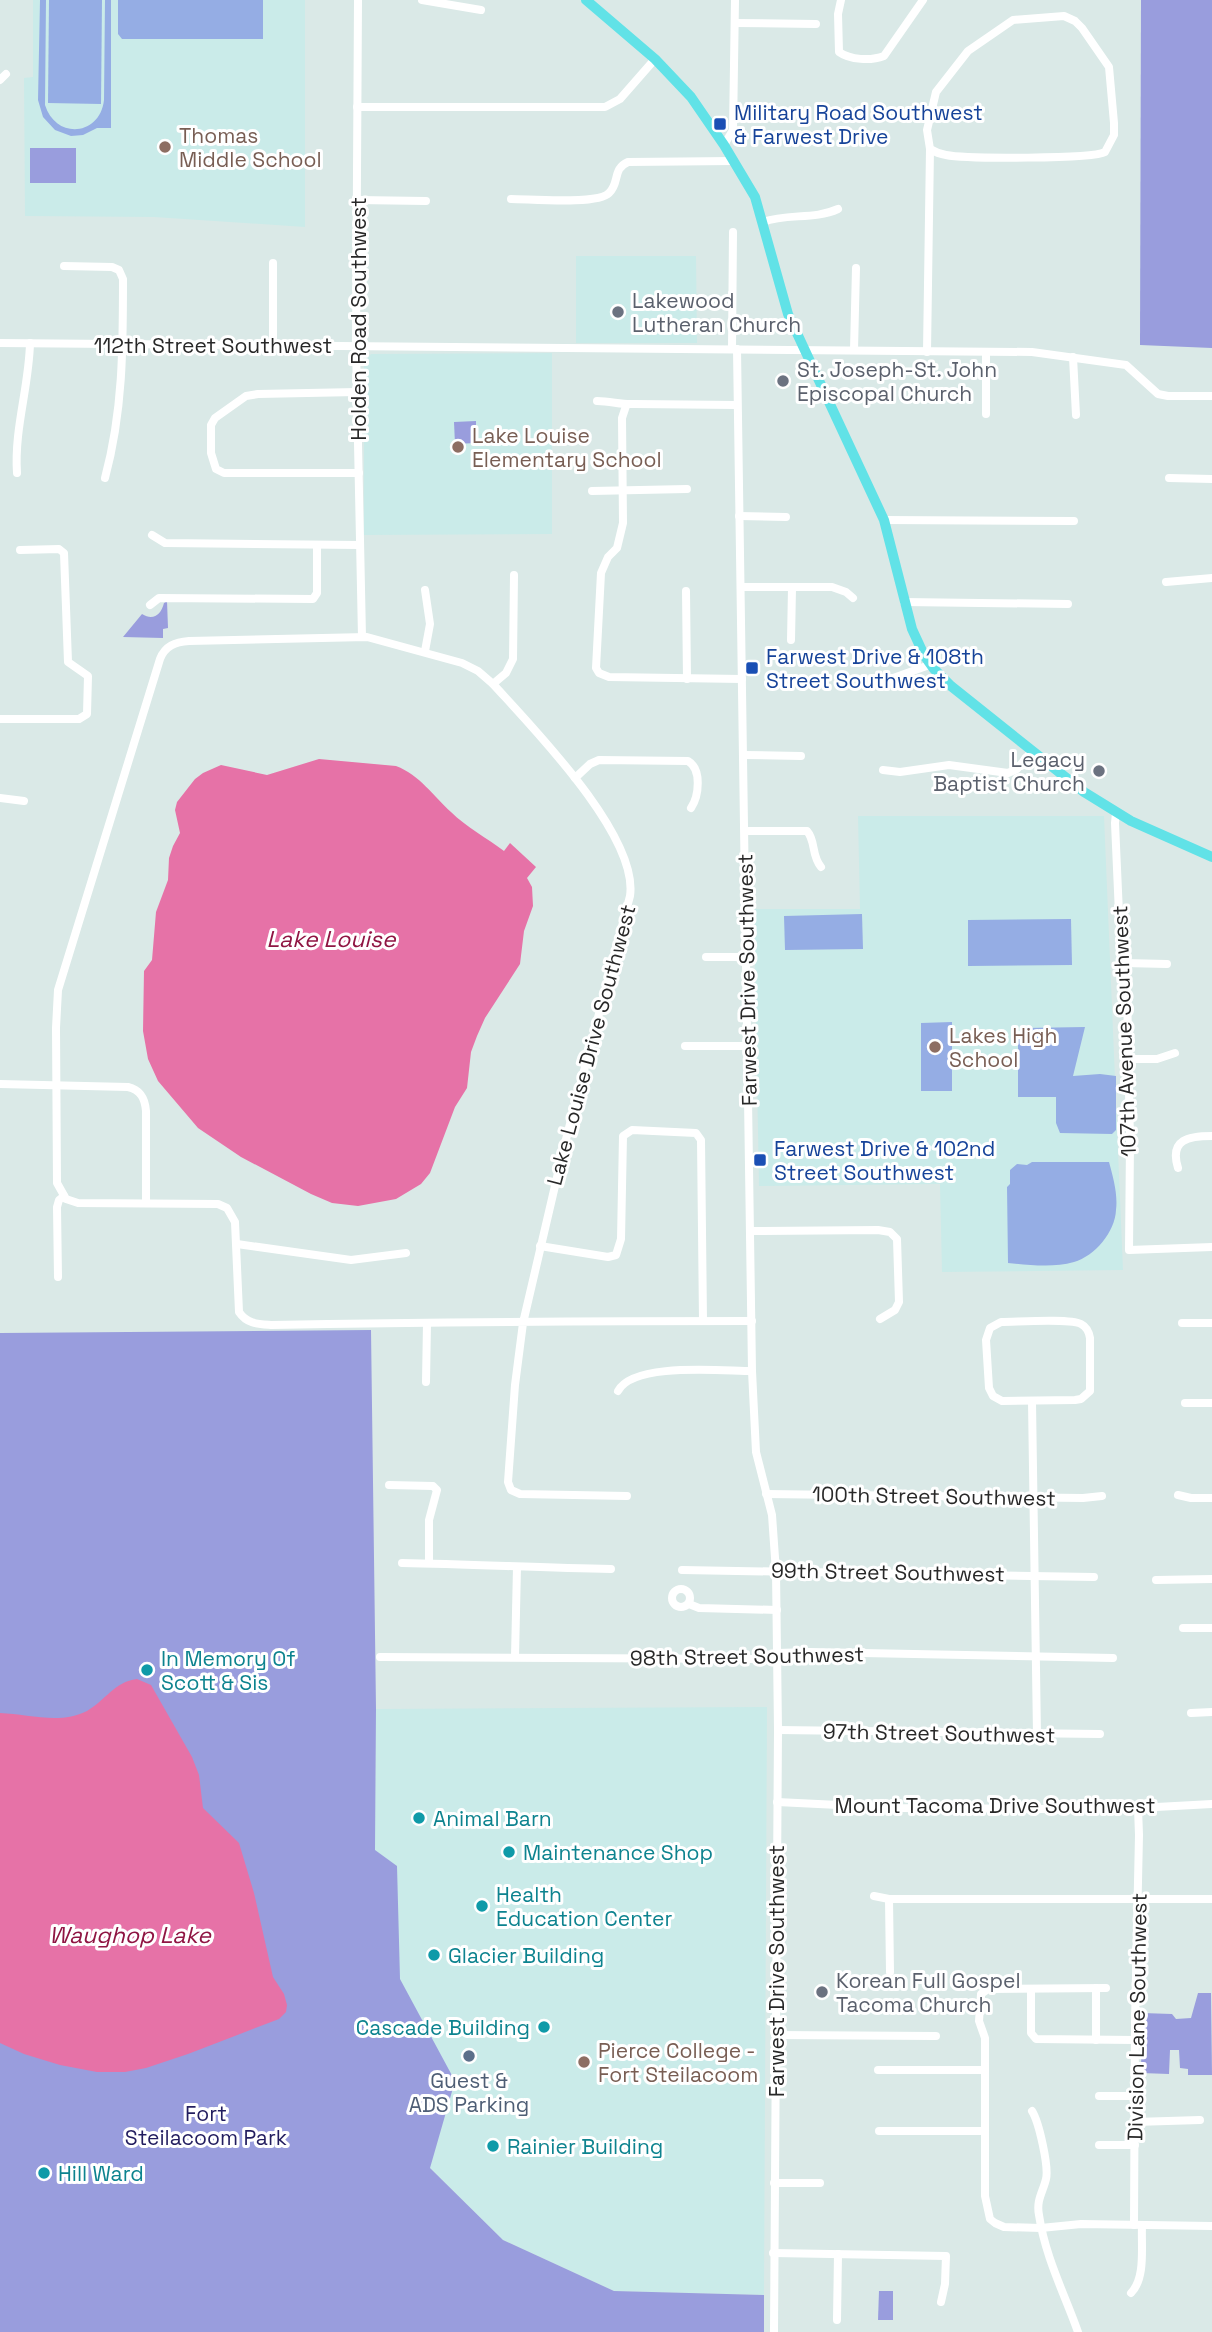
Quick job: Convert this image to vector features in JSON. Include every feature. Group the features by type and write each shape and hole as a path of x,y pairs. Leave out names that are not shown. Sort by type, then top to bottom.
{"main road":[{"path":"586,0 655,59 691,97 755,197 788,314 884,520 912,629 924,654 951,685 1084,792 1116,813 1212,857"}],"street":[{"name":"Holden Road Southwest","path":"358,0 356,346 362,637"},
{"path":"422,0 481,10"},
{"path":"724,145 733,130 736,0"},
{"path":"841,0 838,46 841,54 857,58 878,58 886,53 923,0"},
{"path":"927,352 930,149 927,130 934,98 942,83 968,51 1013,20 1068,17 1082,28 1109,67 1114,135 1101,155 1046,158 947,156 930,149"},
{"path":"735,23 816,24"},
{"path":"357,107 601,108 620,99 655,59"},
{"path":"511,199 600,198 611,192 617,169 628,162 733,161"},
{"path":"357,200 426,201"},
{"path":"763,222 782,216 824,214 838,209"},
{"name":"Farwest Drive Southwest","path":"733,232 744,755 752,1371 755,1452 772,1516 777,1610 774,2332"},
{"path":"273,263 273,345"},
{"path":"64,266 112,267 122,274 123,279 123,344 118,419 105,478"},
{"path":"854,350 856,268"},
{"name":"112th Street Southwest","path":"0,343 1032,352 1126,365 1158,394 1212,396"},
{"path":"18,473 18,435 27,385 30,343"},
{"path":"986,352 986,414"},
{"path":"1073,357 1076,415"},
{"path":"357,393 251,394 212,422 210,444 216,469 224,473 359,472"},
{"path":"597,401 614,401 626,406 737,405"},
{"path":"626,406 622,418 622,530 617,548 608,557 601,573 595,663 599,673 609,677 742,679"},
{"path":"1169,478 1212,479"},
{"path":"592,491 687,489"},
{"path":"739,516 786,517"},
{"path":"884,520 1074,521"},
{"path":"152,535 165,543 360,545"},
{"path":"150,605 159,598 311,600 316,596 317,545"},
{"path":"0,719 83,718 89,707 88,676 68,662 65,557 62,551 54,549 20,550"},
{"path":"493,684 506,673 513,659 514,575"},
{"path":"1166,582 1212,578"},
{"path":"741,587 839,588 853,598"},
{"path":"792,588 792,640"},
{"path":"425,590 430,624 425,651"},
{"path":"686,591 687,679"},
{"path":"904,602 1068,604"},
{"name":"Lake Louise Drive Southwest","path":"64,1196 57,1183 55,1085 58,990 162,653 170,645 189,641 362,637 425,651 471,667 493,684 575,778 618,845 630,874 631,889 540,1245 523,1323 515,1385 508,1482 511,1490 520,1494 627,1496"},
{"path":"885,681 932,664"},
{"path":"883,770 900,772 949,765 1008,773 1017,769 1031,752"},
{"path":"744,755 801,756"},
{"path":"575,778 590,764 599,760 684,760 694,765 696,770 696,799 691,808"},
{"path":"0,797 24,801"},
{"name":"107th Avenue Southwest","path":"1116,813 1117,875 1127,988 1129,1250 1212,1247"},
{"path":"745,831 807,831 812,836 813,855 821,867"},
{"path":"706,957 746,957"},
{"path":"1124,963 1167,964"},
{"path":"685,1046 748,1046"},
{"path":"1128,1059 1157,1059 1175,1053"},
{"path":"0,1084 128,1087 138,1091 146,1111 146,1203"},
{"path":"540,1245 608,1258 616,1255 621,1239 624,1135 629,1131 645,1130 695,1133 701,1140 703,1321"},
{"path":"1178,1168 1175,1153 1180,1144 1193,1136 1212,1136"},
{"path":"58,1277 57,1207 64,1196 78,1203 218,1204 230,1211 236,1222 238,1305 242,1316 248,1321 271,1325 752,1321"},
{"path":"751,1231 890,1232 897,1239 899,1302 895,1310 880,1319"},
{"path":"237,1244 351,1260 406,1254"},
{"path":"1001,1322 1073,1322 1085,1327 1089,1332 1091,1386 1087,1395 1075,1400 1032,1402 1003,1401 993,1396 989,1388 986,1340 990,1328 1001,1322"},
{"path":"426,1323 426,1382"},
{"path":"1182,1323 1212,1323"},
{"path":"618,1391 634,1377 652,1372 752,1371"},
{"path":"1032,1402 1037,1735"},
{"path":"1185,1404 1212,1404"},
{"path":"389,1485 424,1485 435,1488 437,1493 429,1520 429,1563"},
{"name":"100th Street Southwest","path":"766,1494 1102,1496"},
{"path":"1178,1495 1212,1498"},
{"path":"402,1563 611,1569"},
{"path":"515,1657 517,1567"},
{"name":"99th Street Southwest","path":"682,1570 1094,1577"},
{"path":"1156,1580 1212,1579"},
{"path":"689,1604 699,1608 777,1610"},
{"path":"1184,1628 1212,1628"},
{"name":"98th Street Southwest","path":"380,1657 768,1659 777,1653 1113,1658"},
{"path":"1191,1713 1212,1712"},
{"name":"97th Street Southwest","path":"778,1730 1100,1734"},
{"name":"Mount Tacoma Drive Southwest","path":"778,1802 900,1808 1138,1808 1212,1804"},
{"name":"Division Lane Southwest","path":"1138,1808 1134,2096 1138,2225"},
{"path":"874,1896 889,1899 1212,1899"},
{"path":"889,1899 890,1972"},
{"path":"1096,1988 1096,2040"},
{"path":"1106,1988 988,1989 982,1992 979,1998 979,2021 985,2038 986,2208 990,2219 1004,2227 1212,2226"},
{"path":"1031,1989 1031,2033 1035,2039 1135,2040"},
{"path":"775,2035 936,2036"},
{"path":"878,2070 985,2070"},
{"path":"1099,2096 1134,2096"},
{"path":"1032,2111 1047,2175 1037,2204 1041,2228 1047,2252 1077,2332"},
{"path":"1135,2122 1200,2120"},
{"path":"878,2131 984,2131"},
{"path":"1099,2145 1135,2145"},
{"path":"774,2183 820,2183"},
{"path":"1131,2293 1140,2277 1138,2225"},
{"path":"773,2253 946,2256 942,2302"},
{"path":"837,2320 838,2254"}],"shaded area":[{"name":"Thomas Middle School","path":"33,0 305,0 305,227 154,217 25,216 24,78 33,77"},
{"path":"40,0 46,0 45,105 58,124 77,129 95,121 101,112 104,100 105,0 111,0 111,128 97,128 83,135 71,136 55,130 43,117 38,100"},
{"path":"49,0 102,0 101,104 48,103"},
{"path":"118,0 263,0 263,39 122,39 118,34"},
{"path":"576,256 696,256 697,343 576,343"},
{"name":"Lake Louise Elementary School","path":"552,353 552,534 364,535 364,361 371,354"},
{"name":"Lakes High School","path":"858,816 1104,816 1123,1270 942,1272 940,1184 759,1186 754,909 860,909"},
{"path":"862,914 863,949 785,950 784,916"},
{"path":"1071,919 1072,965 968,966 968,920"},
{"path":"952,1022 952,1091 921,1091 921,1023"},
{"path":"1085,1027 1073,1076 1116,1076 1116,1130 1112,1134 1060,1133 1056,1123 1056,1097 1018,1097 1018,1035 1025,1028"},
{"path":"1032,1162 1109,1162 1116,1192 1115,1218 1108,1235 1096,1249 1082,1259 1050,1265 1008,1263 1007,1187 1010,1184 1010,1170 1017,1164 1027,1165"},
{"name":"Pierce College - Fort Steilacoom","path":"767,1707 764,2295 614,2291 503,2240 430,2168 374,1956 376,1709"}],"green space":[{"path":"1141,0 1212,0 1212,348 1140,345"},
{"path":"30,148 76,148 76,183 30,183"},
{"path":"476,421 476,443 455,444 454,422"},
{"path":"167,601 168,628 163,629 163,638 123,637 142,614 156,616"},
{"name":"Fort Steilacoom Park","path":"371,1330 375,1850 397,1866 400,1979 455,2081 430,2168 503,2240 614,2291 764,2295 764,2332 0,2332 0,1333"},
{"path":"1198,1993 1211,1993 1212,2075 1188,2075 1188,2069 1180,2068 1179,2050 1170,2050 1169,2074 1141,2073 1142,2013 1172,2014 1176,2019 1191,2018"},
{"path":"879,2291 893,2291 893,2320 878,2320"}],"water":[{"name":"Lake Louise","path":"319,759 396,766 405,770 463,823 504,851 510,843 536,867 527,878 532,887 533,906 524,931 520,964 485,1018 477,1036 471,1052 467,1088 455,1107 430,1173 421,1184 396,1199 358,1206 332,1203 311,1194 241,1157 198,1128 158,1081 148,1059 143,1031 144,971 152,960 156,912 168,880 169,858 180,833 175,810 177,802 195,779 221,765 267,775"},
{"name":"Waughop Lake","path":"137,1679 151,1685 192,1757 199,1775 203,1808 239,1843 254,1893 273,1977 284,1994 287,2005 286,2012 279,2019 188,2054 146,2068 125,2072 97,2072 60,2065 0,2043 0,1713 44,1718 77,1715 94,1707 122,1684"}],"place":[{"name":"Military Road Southwest & Farwest Drive","path":"720,124"},
{"name":"Thomas Middle School","path":"165,147"},
{"name":"Lakewood Lutheran Church","path":"618,312"},
{"name":"St. Joseph-St. John Episcopal Church","path":"783,381"},
{"name":"Lake Louise Elementary School","path":"458,447"},
{"name":"Farwest Drive & 108th Street Southwest","path":"752,668"},
{"name":"Legacy Baptist Church","path":"1099,771"},
{"name":"Lakes High School","path":"935,1047"},
{"name":"Farwest Drive & 102nd Street Southwest","path":"760,1160"},
{"name":"In Memory Of Scott & Sis","path":"147,1670"},
{"name":"Animal Barn","path":"419,1818"},
{"name":"Maintenance Shop","path":"509,1852"},
{"name":"Health Education Center","path":"482,1906"},
{"name":"Glacier Building","path":"434,1955"},
{"name":"Korean Full Gospel Tacoma Church","path":"822,1992"},
{"name":"Cascade Building","path":"544,2027"},
{"name":"Guest & ADS Parking","path":"469,2056"},
{"name":"Pierce College - Fort Steilacoom","path":"584,2062"},
{"name":"Rainier Building","path":"493,2146"},
{"name":"Hill Ward","path":"44,2173"}]}
